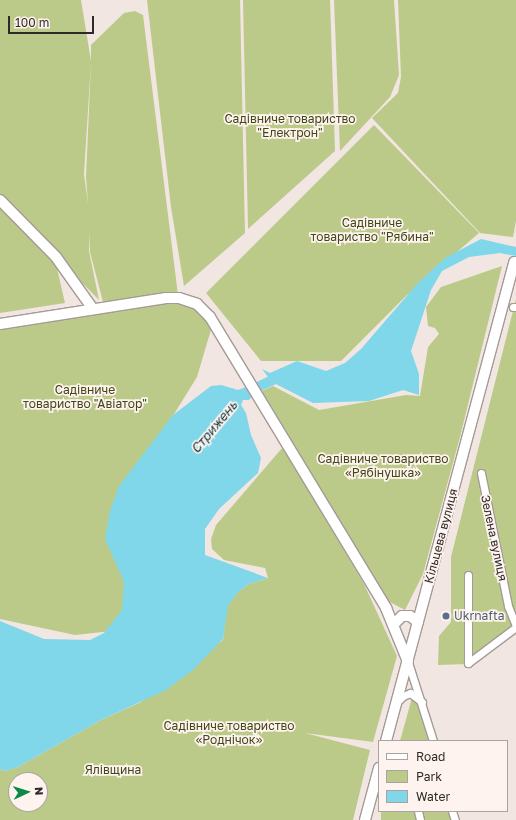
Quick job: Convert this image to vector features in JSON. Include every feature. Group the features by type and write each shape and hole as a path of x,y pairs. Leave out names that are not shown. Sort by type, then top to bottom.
{"street":[{"path":"0,200 56,257 93,309"},
{"name":"Кільцева вулиця","path":"386,740 514,262"},
{"path":"0,324 166,298 179,298 197,304 210,317 386,608 394,624 414,675 433,740"},
{"name":"Зелена вулиця","path":"481,473 508,606 516,627"},
{"path":"468,575 468,663 516,627"},
{"path":"386,608 402,616 410,616 418,622"},
{"path":"394,624 402,616"},
{"path":"395,706 397,700 406,694 412,694 422,702"},
{"path":"365,820 378,772"}],"green space":[{"path":"0,0 81,0 91,61 91,45 124,13 135,11 143,15 178,295 103,302 90,252 89,232 89,251 99,300 0,199","holes":["91,63 86,177 88,204 84,174"]},
{"path":"147,0 240,0 245,233 184,286 171,207"},
{"name":"Садівниче товариство \"Електрон\"","path":"243,0 330,0 335,151 248,229"},
{"path":"334,0 394,0 399,75 390,97 340,151"},
{"path":"398,0 516,0 516,221 513,237 480,233 372,118 398,93 401,77"},
{"name":"Садівниче товариство \"Рябина\"","path":"374,125 479,233 407,295 341,361 261,361 206,293"},
{"path":"0,207 56,264 65,303 0,313"},
{"name":"Садівниче товариство «Рябінушка»","path":"502,266 460,437 423,574 405,610 386,600 262,391 273,386 319,410 406,395 420,396 428,347 439,334 435,328 428,326 426,307 441,287"},
{"path":"516,299 516,630 468,664 438,665 439,636 451,622 451,557"},
{"name":"Садівниче товариство \"Авіатор\"","path":"189,300 213,323 197,377 130,485 130,601 112,631 75,635 0,619 0,324 65,314"},
{"path":"283,447 364,584 397,656 373,742 305,733 370,750 353,820 0,820 0,769 5,771 18,767 101,720 141,702 223,640 227,606 238,592 249,584 268,578 265,568 224,560 212,549 211,539 216,525"},
{"path":"413,694 422,702 433,740 400,740"},
{"path":"381,812 451,812 451,820 381,820"}],"water":[{"path":"481,239 516,247 516,256 500,253 469,257 442,271 431,290 411,351 419,374 419,395 403,390 369,401 313,403 272,382 262,369 270,373 297,361 326,371 345,363 361,349 417,284 445,258"},
{"path":"221,385 238,390 246,387 252,396 249,400 243,400 241,405 246,413 251,435 261,458 258,473 219,509 205,529 205,555 268,578 249,584 238,592 228,606 223,639 193,670 166,690 101,720 18,767 5,771 0,769 0,621 44,639 90,640 104,633 122,610 124,582 105,539 110,511 119,486 173,415 211,386"}],"waterway":[{"name":"Стрижень","path":"247,392 283,375"}],"place":[{"name":"Ukrnafta","path":"446,616"}],"park label":[{"name":"Садівниче товариство «Роднічок»","path":"229,733"},
{"name":"Ялівщина","path":"113,770"}]}
